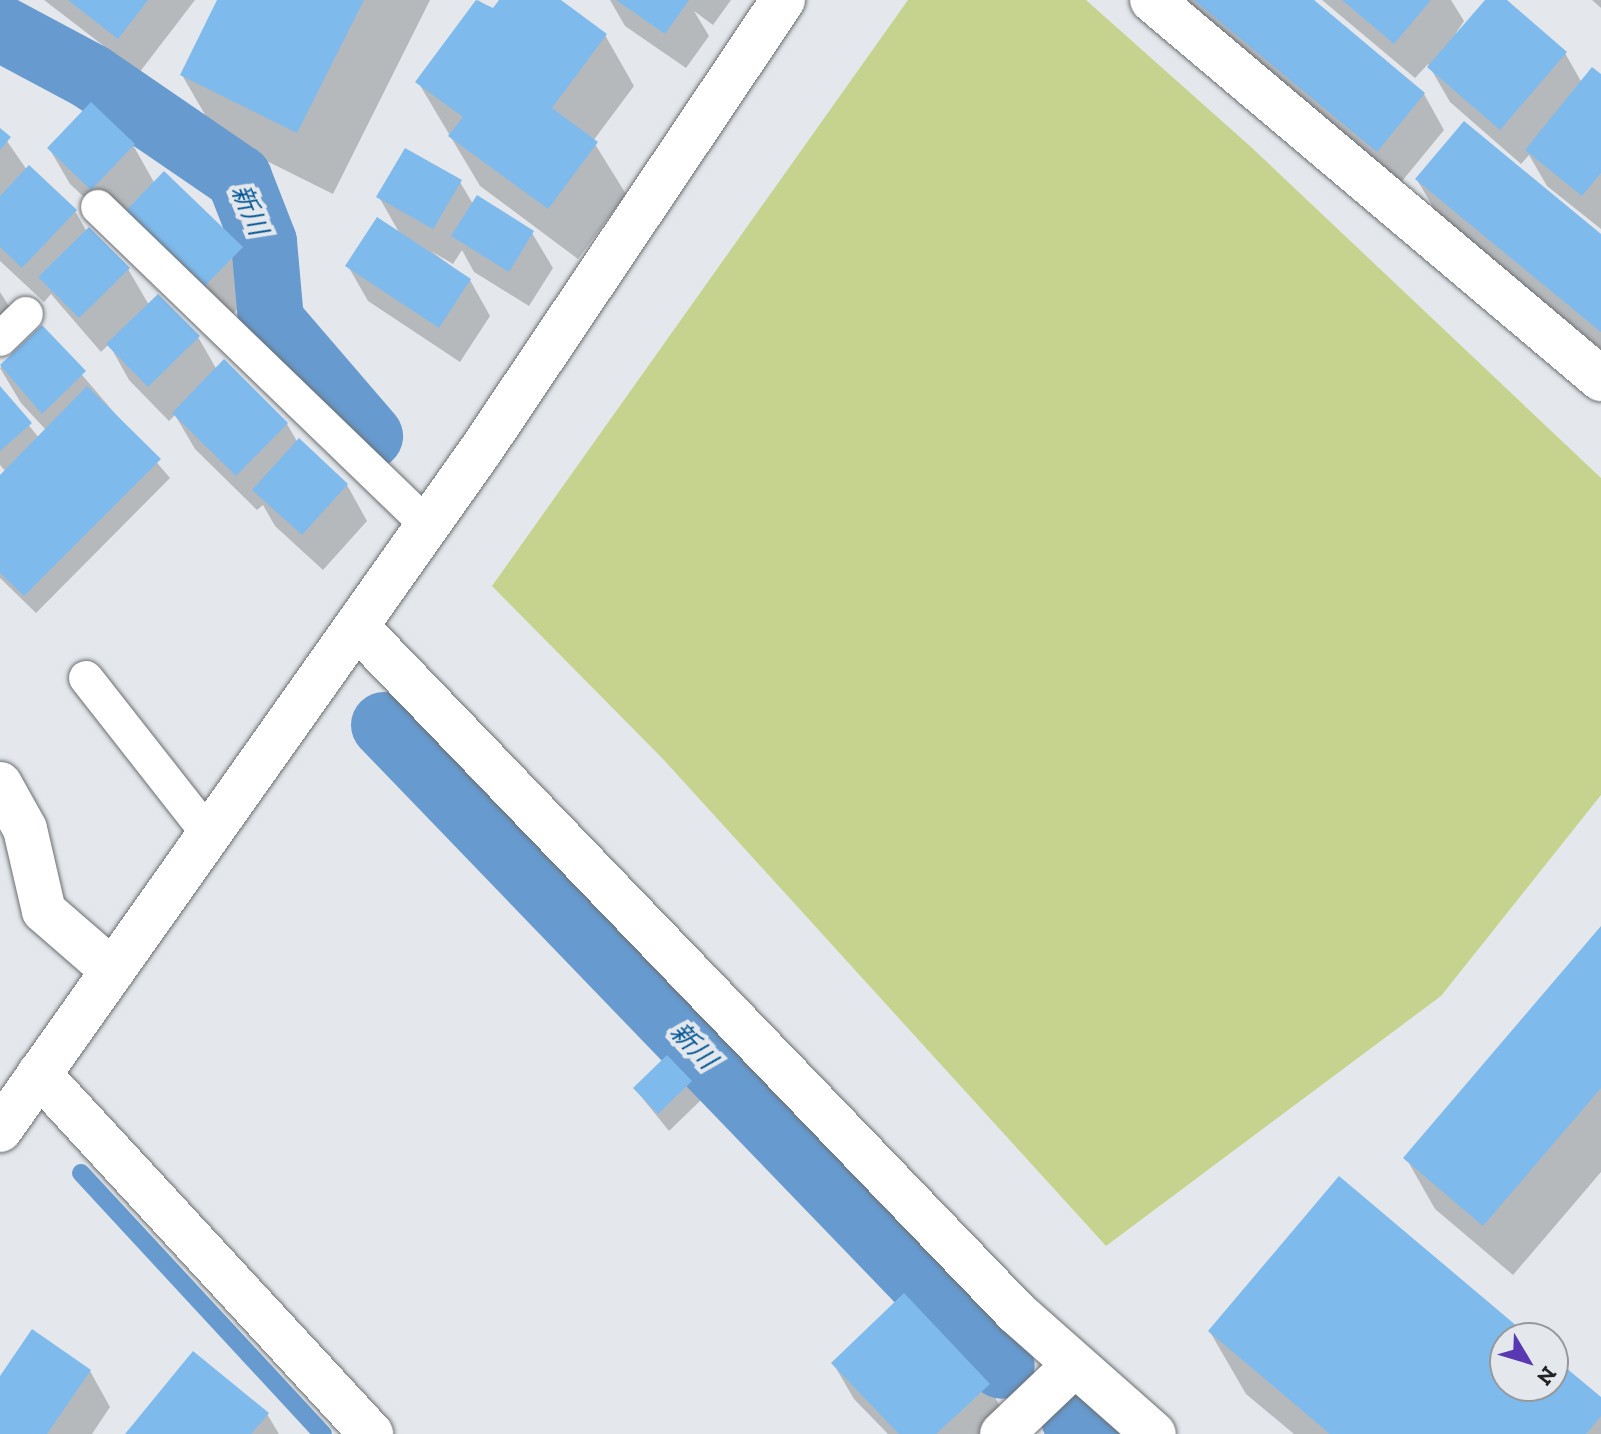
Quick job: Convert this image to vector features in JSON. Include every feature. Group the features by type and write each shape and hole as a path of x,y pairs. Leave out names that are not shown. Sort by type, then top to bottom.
{"street":[{"path":"0,1130 357,627 783,0"},
{"path":"1152,0 1601,379"},
{"path":"357,627 1072,1367 1154,1434"},
{"path":"0,784 25,829 44,911 113,971"},
{"path":"39,1074 371,1434"},
{"path":"1002,1434 1072,1367"}],"lane":[{"path":"98,207 427,525"},
{"path":"0,339 26,314"},
{"path":"86,678 209,835"}],"green space":[{"path":"908,0 1086,0 1251,147 1601,478 1601,795 1441,996 1106,1246 663,759 492,586"}],"building":[{"path":"68,0 148,0 118,39"},
{"path":"217,0 364,0 297,133 180,75"},
{"path":"476,0 493,8 499,0 561,0 607,34 552,108 598,142 548,209 448,136 463,117 415,82"},
{"path":"616,0 689,0 665,34"},
{"path":"1194,0 1314,0 1425,93 1377,152"},
{"path":"1342,0 1431,0 1394,44"},
{"path":"1485,0 1507,0 1567,52 1500,130 1427,67"},
{"path":"1592,67 1601,74 1601,173 1582,196 1525,150"},
{"path":"91,102 135,144 91,190 47,148"},
{"path":"1464,121 1601,234 1601,332 1415,179"},
{"path":"0,128 11,137 0,150"},
{"path":"405,148 462,180 433,229 376,197"},
{"path":"29,165 77,210 22,268 0,247 0,196"},
{"path":"164,171 243,247 200,291 121,216"},
{"path":"477,195 534,231 509,272 451,236"},
{"path":"377,217 471,279 439,328 345,266"},
{"path":"89,227 130,268 79,318 38,277"},
{"path":"158,294 200,336 148,387 106,344"},
{"path":"42,325 86,371 42,414 0,365"},
{"path":"224,359 288,423 236,476 172,413"},
{"path":"0,386 32,423 0,451"},
{"path":"87,386 161,459 24,596 0,573 0,475"},
{"path":"299,438 348,484 302,535 252,490"},
{"path":"1601,926 1601,1088 1483,1226 1403,1158"},
{"path":"667,1055 692,1081 658,1114 633,1088"},
{"path":"1339,1176 1512,1322 1489,1322 1489,1402 1569,1402 1569,1370 1601,1397 1601,1416 1586,1434 1330,1434 1208,1331"},
{"path":"904,1293 990,1384 936,1434 899,1434 831,1363"},
{"path":"32,1329 91,1370 47,1434 0,1434 0,1376"},
{"path":"193,1351 269,1413 251,1434 125,1434"}],"waterway":[{"name":"新川","path":"0,28 90,76 239,178 264,242 271,321 370,436"},
{"name":"新川","path":"384,725 1002,1366"},
{"path":"81,1173 323,1434"},
{"name":"新川","path":"1074,1419 1093,1434"}]}
